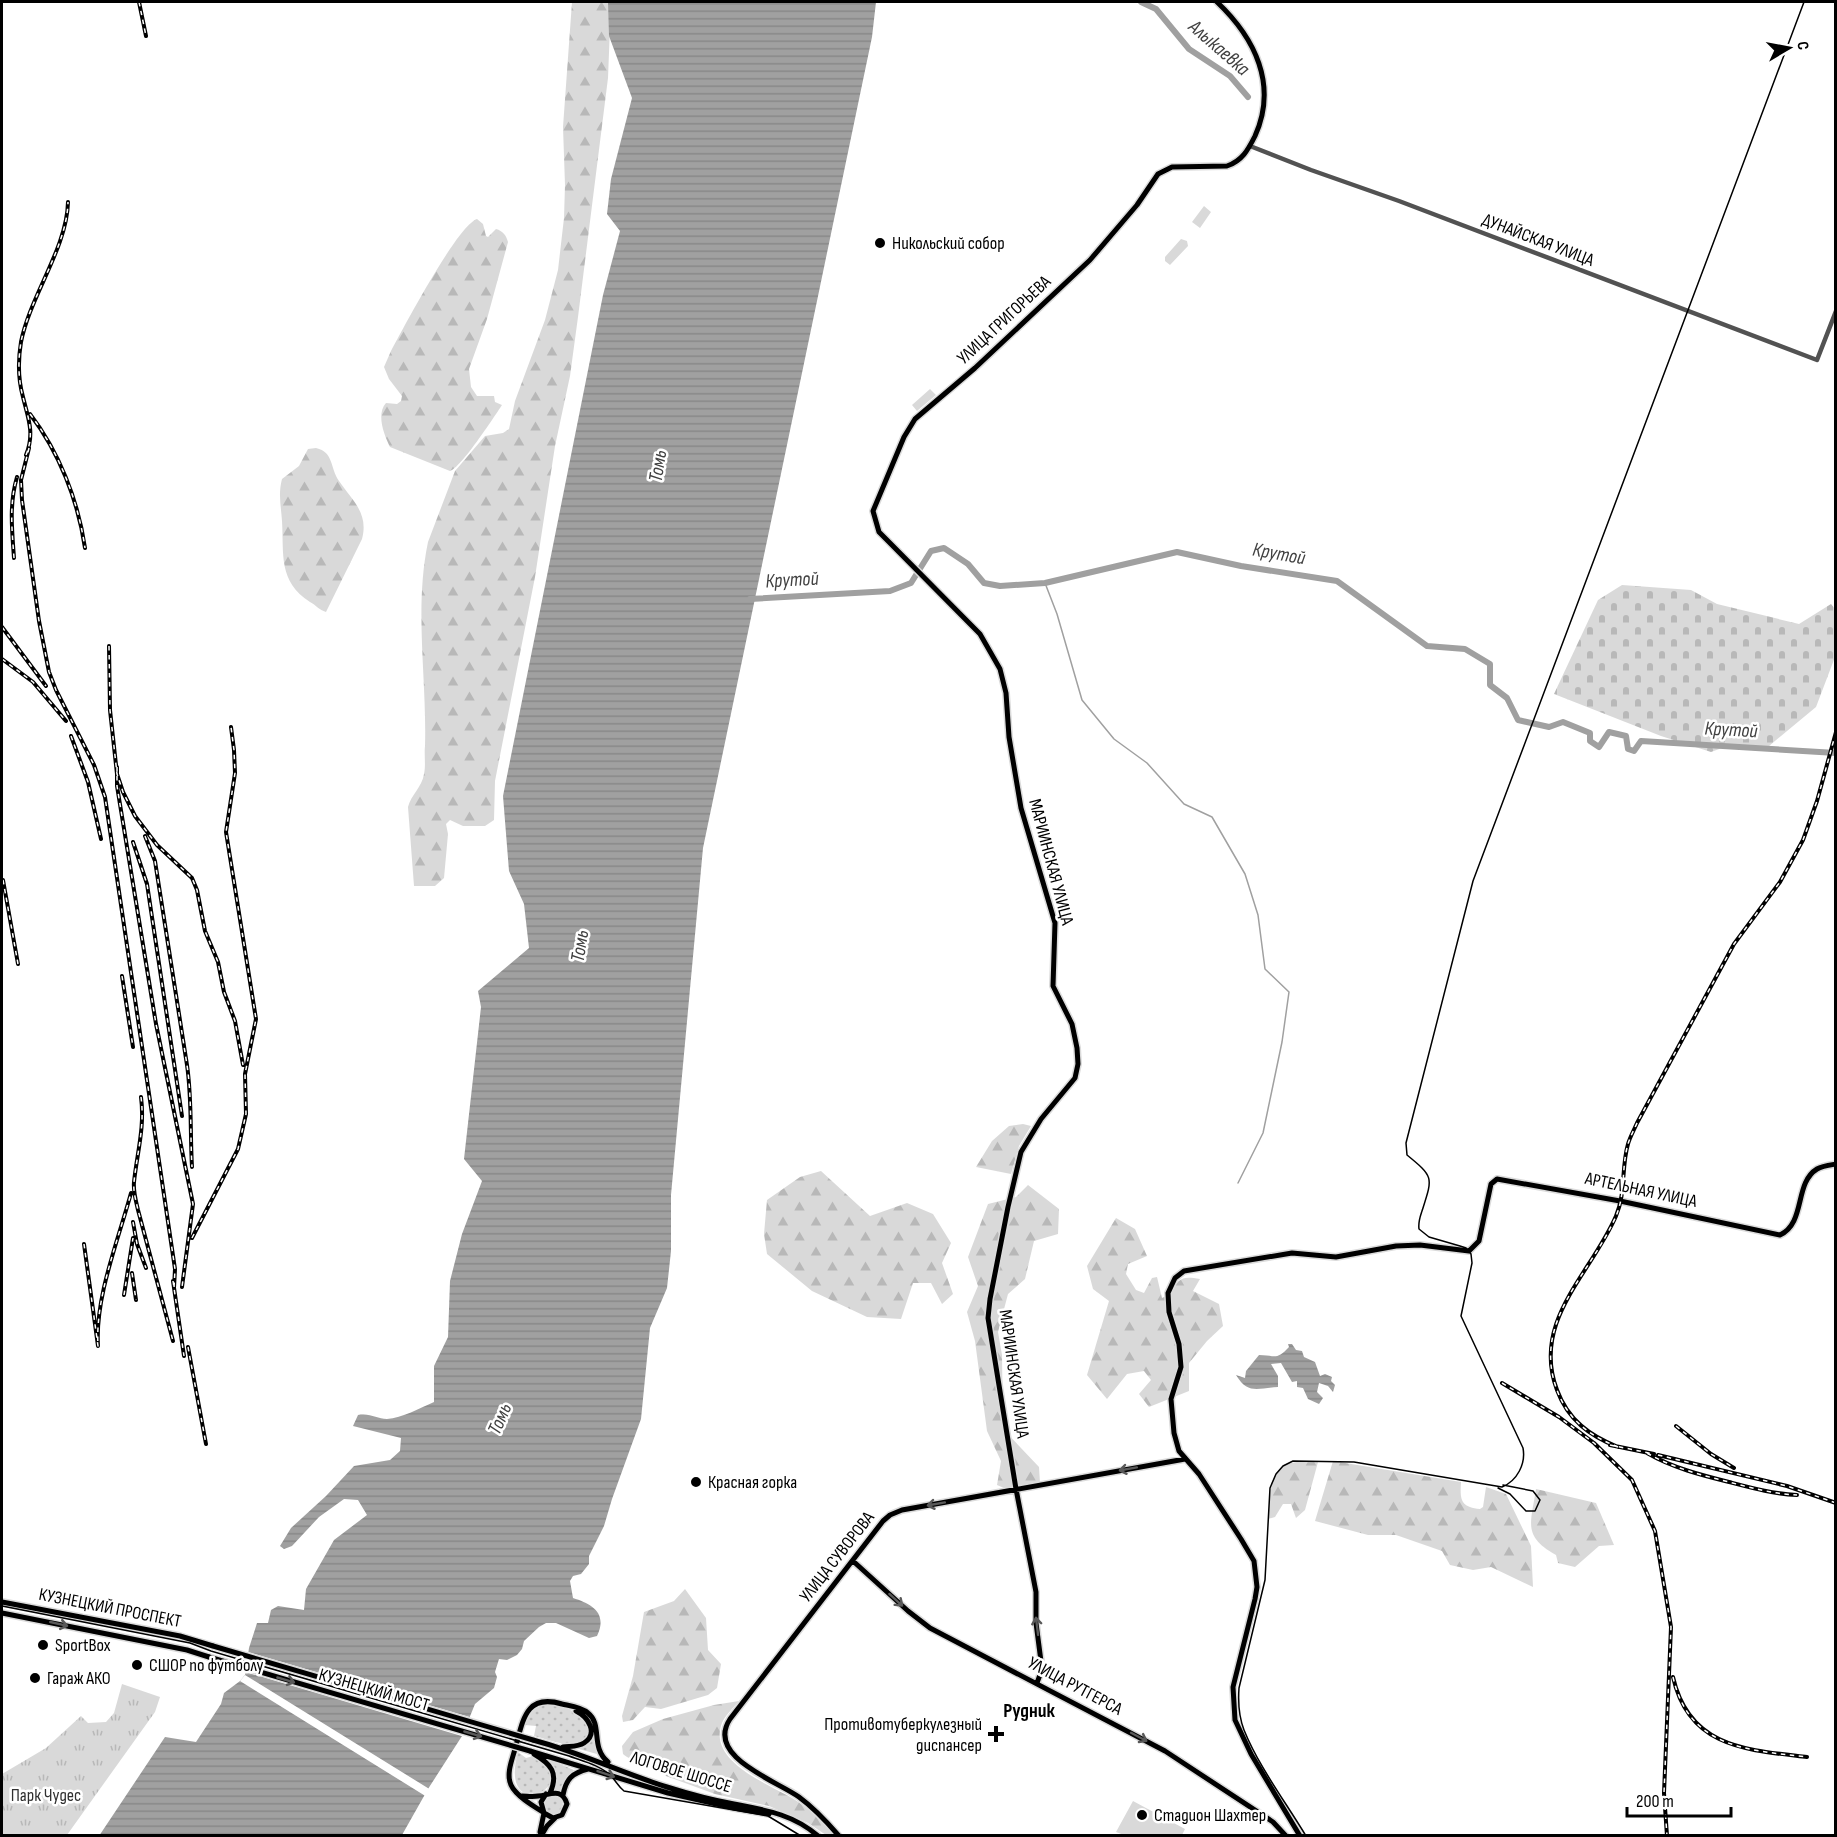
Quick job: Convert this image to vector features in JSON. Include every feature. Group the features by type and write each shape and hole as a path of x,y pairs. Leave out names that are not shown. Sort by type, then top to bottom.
{"main road":[{"path":"1217,2 1240,27 1251,45 1265,83 1264,108 1250,146"},
{"name":"УЛИЦА ГРИГОРЬЕВА","path":"873,516 874,507 904,437 915,419 975,368 1074,275 1137,205 1158,174 1172,167 1235,164 1250,146"},
{"name":"МАРИИНСКАЯ УЛИЦА","path":"873,516 879,532 980,634 1000,669 1006,693 1009,736 1017,790 1055,923 1053,986 1072,1024 1078,1058 1075,1078 1041,1119 1021,1152 988,1318 1016,1489 1036,1592 1036,1623 1042,1666 1037,1683"},
{"name":"АРТЕЛЬНАЯ УЛИЦА","path":"1177,1447 1170,1404 1181,1367 1179,1344 1169,1312 1168,1293 1175,1278 1184,1271 1292,1253 1336,1257 1396,1246 1426,1245 1466,1251 1479,1241 1494,1179 1550,1187 1780,1234 1788,1230 1793,1222 1809,1176 1817,1169 1836,1164"},
{"path":"1177,1447 1199,1474 1254,1561 1255,1599 1233,1687 1234,1720 1251,1754 1300,1836"},
{"path":"1169,1462 1175,1456 1177,1447"},
{"name":"УЛИЦА СУВОРОВА","path":"839,1836 797,1796 756,1773 734,1755 727,1745 725,1733 730,1719 883,1521 894,1513 1185,1459"},
{"name":"УЛИЦА РУТГЕРСА","path":"853,1561 930,1628 1165,1751 1273,1822 1284,1833"},
{"name":"КУЗНЕЦКИЙ ПРОСПЕКТ","path":"2,1602 180,1636 213,1646"},
{"name":"КУЗНЕЦКИЙ ПРОСПЕКТ","path":"2,1613 187,1650 209,1657"},
{"name":"КУЗНЕЦКИЙ МОСТ","path":"213,1646 533,1740"},
{"name":"КУЗНЕЦКИЙ МОСТ","path":"209,1657 530,1751"},
{"path":"555,1818 550,1818 521,1796 510,1784 509,1774 525,1713 529,1708 549,1701 586,1712 595,1724 596,1741 600,1754 614,1767"},
{"path":"560,1747 581,1745 589,1738 591,1731 585,1716 564,1704"},
{"name":"ЛОГОВОЕ ШОССЕ","path":"533,1740 560,1747 667,1787 777,1812 807,1827 818,1836"},
{"path":"530,1751 546,1760 552,1769 554,1778 541,1803 543,1812 540,1836"},
{"name":"ЛОГОВОЕ ШОССЕ","path":"530,1751 668,1793 776,1816 801,1827 813,1836"},
{"path":"563,1795 566,1782 571,1775 589,1768"},
{"path":"521,1796 533,1797 557,1792 563,1795 567,1802 562,1815 555,1818 540,1836"},
{"path":"1284,1833 1292,1821"}],"street":[{"name":"ДУНАЙСКАЯ УЛИЦА","path":"1250,146 1817,360 1836,310"}],"green space":[{"path":"572,2 611,2 608,78 570,376 555,446 535,577 495,781 494,820 485,826 463,826 450,820 446,824 448,834 444,878 435,886 414,886 408,807 421,783 425,767 421,618 428,542 455,471 485,436 503,433 509,429 515,401 545,320 558,270 564,218 563,127"},
{"path":"1204,206 1211,212 1200,228 1192,222"},
{"path":"477,219 483,224 486,236 488,237 496,229 504,234 508,242 487,319 469,369 471,387 477,396 494,396 495,402 502,405 462,461 450,471 390,447 383,431 381,419 383,408 386,403 397,404 401,401 402,396 389,379 384,367 407,321 444,258 468,226"},
{"path":"1181,239 1187,241 1188,246 1170,265 1165,261 1165,257"},
{"path":"930,389 936,395 917,411 912,405"},
{"path":"316,448 329,457 336,476 358,507 364,530 362,539 326,612 300,594 292,585 283,556 280,495 282,479 299,466 308,449"},
{"path":"1622,585 1691,590 1717,604 1799,624 1831,604 1835,609 1835,657 1816,707 1769,746 1722,748 1711,752 1661,736 1554,694 1598,600"},
{"path":"1023,1124 1031,1126 1019,1146 1011,1174 976,1167 992,1141 1009,1126"},
{"path":"821,1171 870,1216 907,1203 933,1214 951,1243 942,1263 953,1294 942,1304 931,1283 913,1283 901,1319 867,1317 812,1291 767,1254 764,1234 767,1200 800,1177"},
{"path":"1028,1185 1059,1209 1058,1234 1034,1241 1025,1279 1008,1294 998,1332 1002,1355 1003,1429 1039,1467 1040,1483 1004,1488 997,1485 1001,1461 987,1431 975,1341 967,1312 978,1286 968,1257 988,1204 1016,1197"},
{"path":"1116,1218 1135,1229 1147,1256 1128,1264 1126,1274 1136,1290 1144,1293 1152,1278 1157,1277 1162,1298 1171,1294 1176,1284 1182,1279 1200,1279 1193,1291 1219,1304 1223,1326 1189,1363 1189,1391 1149,1407 1139,1394 1151,1380 1144,1371 1127,1374 1107,1399 1087,1375 1109,1301 1093,1289 1087,1266"},
{"path":"1302,1461 1318,1462 1305,1510 1296,1518 1291,1504 1283,1504 1275,1517 1268,1519 1271,1488 1276,1473 1287,1464"},
{"path":"1333,1461 1461,1482 1461,1497 1465,1504 1473,1508 1483,1507 1486,1487 1506,1494 1531,1546 1533,1587 1491,1567 1473,1570 1450,1565 1442,1551 1396,1535 1368,1535 1315,1521"},
{"path":"1536,1489 1596,1503 1614,1545 1599,1546 1575,1567 1558,1563 1556,1555 1545,1548 1533,1535 1531,1520"},
{"path":"685,1589 706,1618 708,1650 721,1664 717,1688 708,1695 661,1709 645,1707 633,1720 623,1722 622,1716 633,1676 644,1612 674,1601"},
{"name":"Парк Чудес","path":"122,1684 160,1697 155,1712 67,1835 2,1835 2,1774 46,1748 81,1716 88,1723 106,1722 114,1713"},
{"path":"739,1701 722,1723 720,1737 723,1749 742,1770 798,1802 834,1835 826,1835 808,1823 769,1806 715,1794 666,1776 660,1764 651,1758 633,1759 623,1754 622,1746 633,1732 663,1719 714,1705"},
{"path":"544,1704 568,1709 589,1723 583,1740 569,1744 534,1736 536,1726 525,1725 526,1721 537,1707"},
{"path":"594,1736 597,1754 579,1749 592,1737"},
{"path":"518,1752 526,1758 541,1758 547,1764 552,1775 550,1784 543,1791 534,1794 525,1793 518,1787 515,1773"},
{"path":"548,1759 574,1770 564,1781 561,1792 554,1790 556,1773"},
{"path":"553,1795 560,1798 563,1805 560,1812 553,1815 546,1812 543,1805 546,1798"},
{"name":"Стадион Шахтер","path":"1133,1801 1185,1829 1182,1835 1124,1835 1116,1832"}],"water":[{"name":"Томь","path":"608,2 876,2 872,37 703,848 671,1195 671,1251 667,1288 650,1328 641,1419 604,1526 589,1556 589,1564 581,1574 573,1576 570,1581 573,1598 586,1603 596,1611 601,1621 600,1628 597,1636 589,1638 556,1623 546,1623 524,1641 517,1655 507,1660 499,1659 494,1688 475,1704 462,1736 402,1835 99,1836 165,1737 196,1742 221,1704 224,1693 245,1675 249,1648 257,1623 268,1623 271,1610 278,1606 304,1610 306,1589 334,1540 367,1515 358,1500 344,1499 319,1517 292,1546 284,1549 280,1546 291,1528 354,1466 390,1460 400,1451 401,1438 353,1426 358,1415 383,1419 393,1418 434,1402 434,1366 448,1337 450,1281 462,1234 482,1181 464,1159 481,1007 478,991 529,948 524,904 509,871 503,796 603,295 620,231 607,214 611,179 632,98 609,36"},
{"path":"1288,1344 1292,1344 1296,1350 1302,1351 1304,1357 1315,1362 1320,1376 1325,1374 1332,1377 1331,1381 1335,1385 1333,1392 1328,1386 1319,1383 1317,1392 1323,1398 1319,1404 1308,1399 1303,1388 1297,1387 1297,1381 1292,1382 1281,1363 1271,1364 1278,1376 1278,1387 1249,1388 1236,1375 1245,1378 1246,1371 1259,1355 1278,1356 1289,1347"}],"pier":[{"path":"245,1651 473,1718 465,1737 242,1671"},
{"path":"245,1675 431,1790 427,1797 240,1681"}],"waterway":[{"name":"Алыкаевка","path":"1141,2 1156,9 1189,49 1230,76 1248,97"},
{"name":"Крутой","path":"750,599 890,591 911,583 931,551 944,548 968,564 984,583 1000,586 1045,583 1177,552 1241,566 1337,581 1427,646 1465,649 1490,664 1490,685 1507,698 1518,720 1549,727 1563,722 1590,733 1590,741 1599,747 1609,732 1626,736 1628,749 1634,751 1641,741 1836,753"},
{"path":"1045,583 1057,614 1082,700 1114,739 1147,763 1184,804 1212,817 1245,874 1258,915 1265,969 1289,992 1282,1042 1263,1133 1238,1183"}],"tram line":[{"path":"1306,1836 1257,1757 1244,1730 1239,1709 1239,1688 1265,1580 1270,1488 1276,1474 1283,1466 1293,1461 1354,1462 1502,1487 1512,1481 1522,1466 1523,1448 1461,1316 1472,1263 1471,1254 1466,1248 1429,1237 1419,1229 1429,1178 1427,1173 1407,1155 1406,1143 1473,881 1804,2"},
{"path":"1498,1488 1510,1494 1526,1511 1535,1511 1540,1500 1533,1491 1503,1485"},
{"path":"2,1606 190,1643 569,1756 602,1769 624,1791 768,1816 801,1836"}],"railway":[{"path":"139,2 146,36"},
{"path":"26,455 30,433 19,376 21,342 32,307 62,237 68,202"},
{"path":"30,414 50,444 66,477 78,512 85,548"},
{"path":"29,448 21,480 22,500 39,621 49,672 94,765 105,797 175,1269 174,1288"},
{"path":"14,558 12,507 17,477"},
{"path":"2,627 46,686"},
{"path":"109,646 110,710 117,774 135,816 157,845 192,878 197,890 205,931 218,962 224,992 235,1021 243,1065"},
{"path":"2,659 33,682 66,721"},
{"path":"192,1238 238,1149 246,1114 245,1074 256,1019 226,832 235,773 231,727"},
{"path":"1618,1447 1598,1438 1581,1426 1562,1401 1551,1365 1552,1342 1558,1320 1567,1299 1616,1216 1621,1198 1626,1153 1637,1123 1734,944 1780,882 1803,840 1817,801 1836,732"},
{"path":"71,736 88,782 101,839"},
{"path":"117,767 117,786 156,1024 193,1204 182,1287"},
{"path":"145,836 155,861 189,1078 192,1167"},
{"path":"133,842 147,884 182,1116"},
{"path":"3,880 18,964"},
{"path":"122,976 133,1047"},
{"path":"141,1097 141,1129 134,1192 173,1341"},
{"path":"84,1244 98,1346 98,1327 104,1289 131,1193"},
{"path":"133,1222 137,1244 146,1268"},
{"path":"124,1295 133,1238"},
{"path":"132,1273 136,1300"},
{"path":"173,1281 184,1356"},
{"path":"188,1347 206,1444"},
{"path":"1502,1383 1559,1417 1594,1443 1632,1480 1655,1531 1671,1627 1664,1793 1667,1836"},
{"path":"1676,1426 1711,1454 1734,1468"},
{"path":"1610,1445 1654,1454"},
{"path":"1647,1453 1677,1467 1708,1477 1763,1490 1797,1495"},
{"path":"1658,1455 1787,1486 1836,1503"},
{"path":"1673,1677 1681,1701 1692,1718 1707,1732 1742,1747 1807,1757"}],"place":[{"name":"Никольский собор","path":"880,243"},
{"name":"Красная горка","path":"696,1482"},
{"name":"SportBox","path":"43,1645"},
{"name":"СШОР по футболу","path":"137,1665"},
{"name":"Гараж АКО","path":"35,1678"},
{"name":"Противотуберкулезный диспансер","path":"996,1734"},
{"name":"Стадион Шахтер","path":"1142,1815"}],"district":[{"name":"Рудник","path":"1029,1711"}]}
